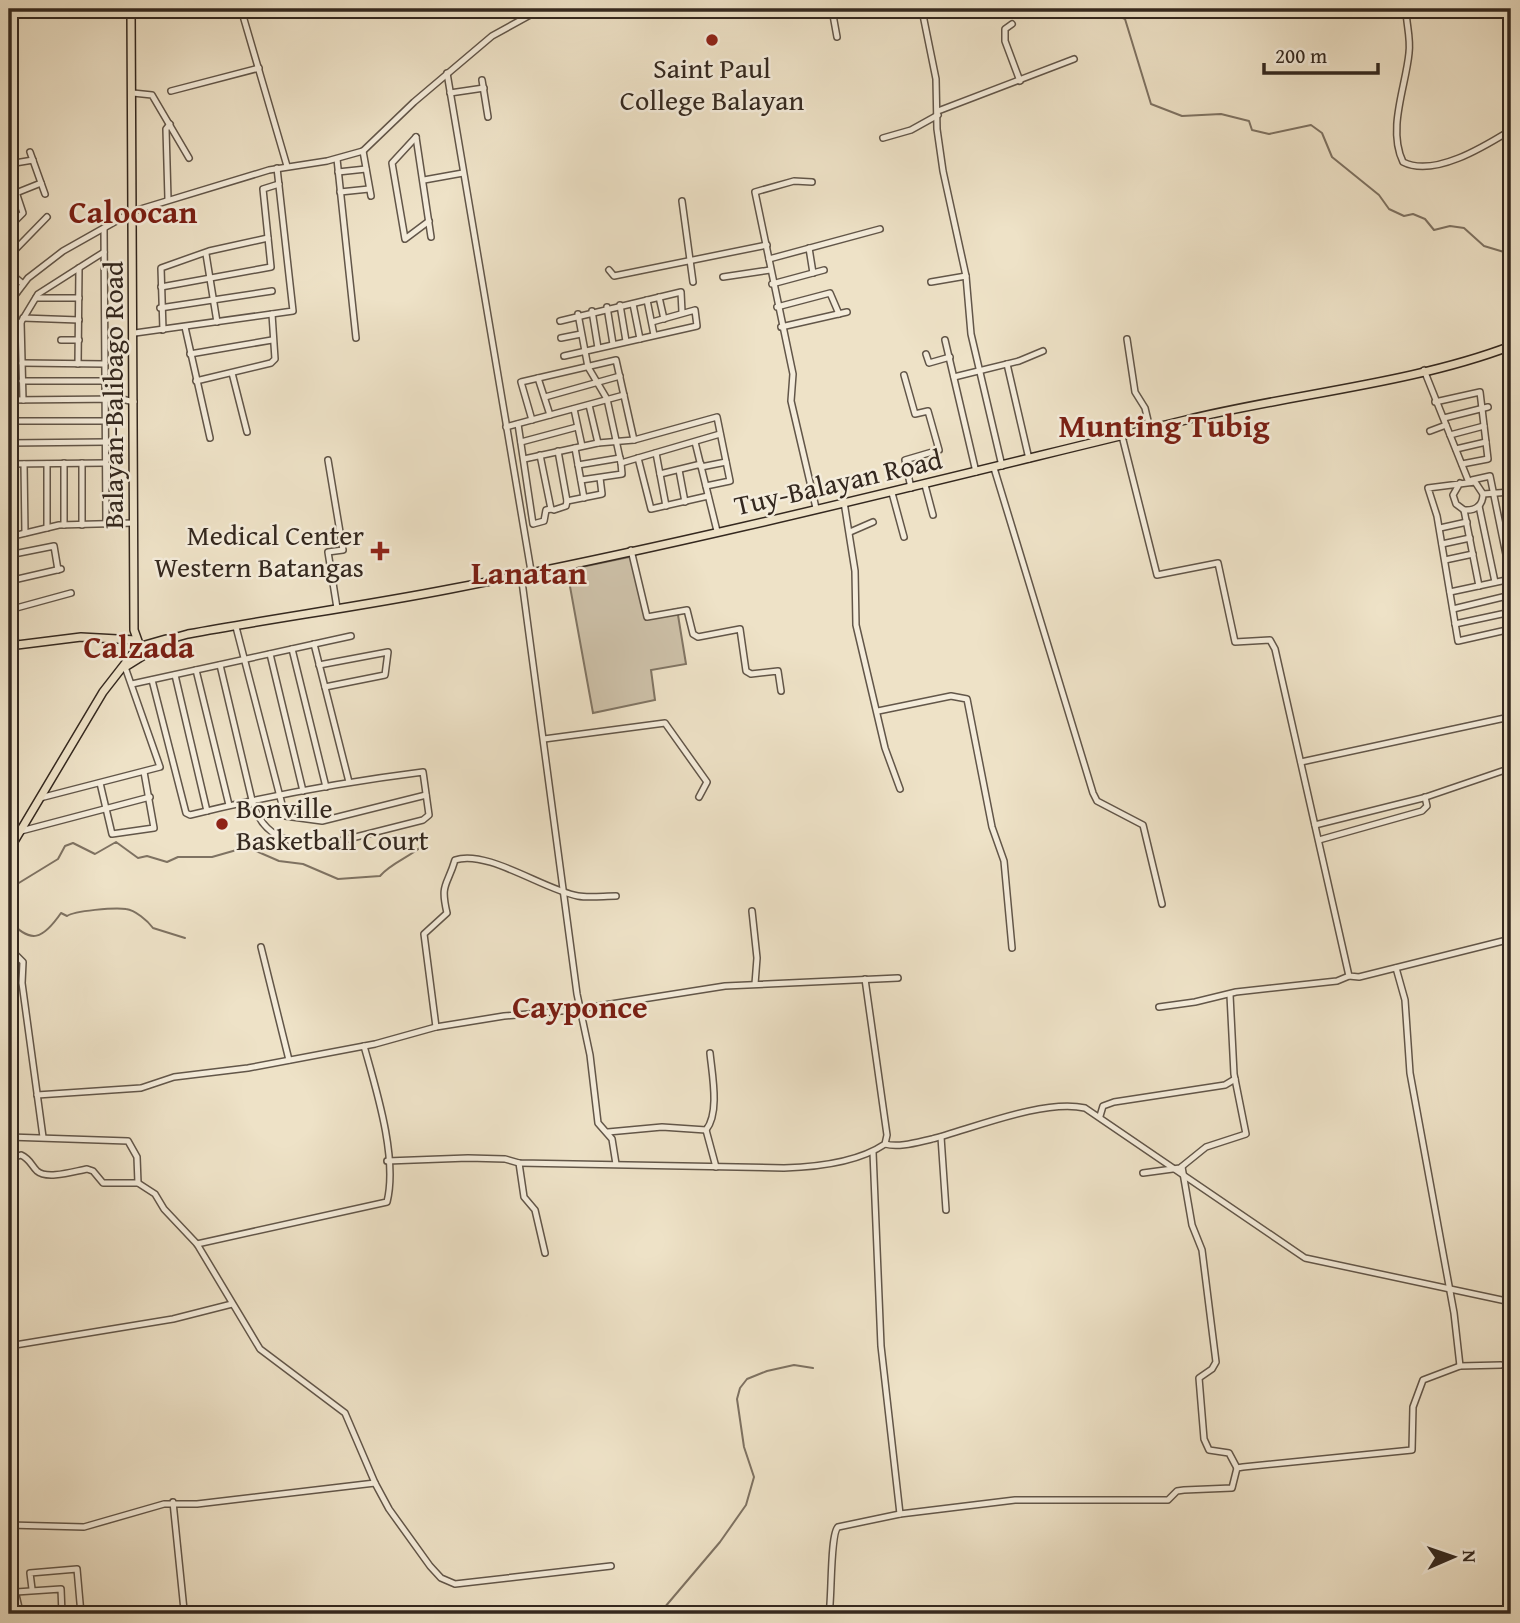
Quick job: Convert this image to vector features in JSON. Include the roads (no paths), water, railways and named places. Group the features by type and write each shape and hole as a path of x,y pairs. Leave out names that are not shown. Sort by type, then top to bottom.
{"main road":[{"name":"Balayan-Balibago Road","path":"131,11 135,333 134,523 139,647"},
{"name":"Tuy-Balayan Road","path":"9,850 103,692 139,647 521,574 892,493 1150,429 1423,370 1511,346"},
{"path":"13,645 81,637 139,647"}],"street":[{"path":"131,11 146,9"},
{"path":"241,9 287,166"},
{"path":"9,303 23,284 64,251 134,211 277,168 337,159 363,151 447,73 492,36 541,9"},
{"path":"837,37 833,15 861,9"},
{"path":"898,9 922,12 923,15 936,79 943,171 966,276 971,334 1002,466"},
{"path":"1406,9 1409,52 1400,100 1398,129 1399,155 1403,162 1418,166 1446,162 1474,153 1511,130"},
{"path":"1012,24 1005,29 1005,41 1020,81"},
{"path":"883,138 911,130 938,113 1074,59"},
{"path":"171,91 259,68"},
{"path":"447,73 531,571"},
{"path":"482,80 488,117"},
{"path":"450,93 484,88"},
{"path":"133,93 152,94 189,158"},
{"path":"168,199 166,129 170,124"},
{"path":"429,220 405,239 392,163 416,137 424,180 429,220 431,237"},
{"path":"363,151 371,196"},
{"path":"30,152 45,194"},
{"path":"337,159 356,338"},
{"path":"9,164 33,160"},
{"path":"135,333 293,311 277,168"},
{"path":"338,172 366,169"},
{"path":"9,172 23,213 9,227"},
{"path":"424,180 463,173"},
{"path":"812,183 794,181 755,191 772,284 793,374 791,401 816,508"},
{"path":"16,193 41,183"},
{"path":"160,286 271,267 263,189 279,184"},
{"path":"340,192 369,189"},
{"path":"682,201 693,282"},
{"path":"9,256 47,217"},
{"path":"104,229 106,524"},
{"path":"769,259 880,229"},
{"path":"163,330 160,273 164,265 268,239"},
{"path":"609,270 614,276 767,245"},
{"path":"809,248 813,273"},
{"path":"9,342 36,298 104,252"},
{"path":"206,254 217,322"},
{"path":"78,364 79,268"},
{"path":"723,277 770,270"},
{"path":"772,284 824,270"},
{"path":"9,272 23,284"},
{"path":"931,282 966,276"},
{"path":"9,285 17,292"},
{"path":"160,308 272,290"},
{"path":"560,321 607,307 633,304 681,292 683,329"},
{"path":"777,307 830,293 839,314"},
{"path":"659,297 664,319"},
{"path":"36,298 79,298"},
{"path":"647,300 654,335"},
{"path":"620,304 626,341"},
{"path":"633,304 640,339"},
{"path":"607,307 613,344"},
{"path":"564,356 697,326 695,310 652,322"},
{"path":"592,311 598,348"},
{"path":"781,327 847,312"},
{"path":"196,381 271,363 275,359 272,314"},
{"path":"578,314 588,367 607,399 622,474 581,480"},
{"path":"22,320 79,320"},
{"path":"22,320 23,400"},
{"path":"184,327 210,438"},
{"path":"561,338 581,334"},
{"path":"1126,339 1136,396 1145,408 1150,429"},
{"path":"61,340 79,340"},
{"path":"190,354 272,340"},
{"path":"946,340 976,472"},
{"path":"954,377 1007,364 1043,351"},
{"path":"926,354 929,363 950,358"},
{"path":"532,420 521,382 616,360 634,440"},
{"path":"22,363 105,364"},
{"path":"1007,364 1029,459"},
{"path":"1423,370 1462,464 1470,480 1481,486 1483,494 1479,506 1495,582"},
{"path":"232,373 247,432"},
{"path":"904,375 915,414 928,411 939,450 905,460 911,488"},
{"path":"545,397 620,376"},
{"path":"538,378 550,415"},
{"path":"22,381 105,381"},
{"path":"1437,402 1480,392 1485,408 1488,459 1462,464"},
{"path":"506,427 624,395"},
{"path":"9,400 135,399"},
{"path":"589,405 598,443"},
{"path":"1444,418 1485,408"},
{"path":"573,409 584,498"},
{"path":"524,459 598,443 634,440 717,417 730,481 706,486"},
{"path":"9,421 105,422"},
{"path":"518,424 533,524 544,521 546,510 566,506 558,451"},
{"path":"1430,431 1446,425"},
{"path":"521,442 577,426"},
{"path":"1450,435 1484,426"},
{"path":"578,465 638,458 720,434"},
{"path":"1122,436 1157,575 1218,563 1235,642 1270,640 1275,649 1349,976"},
{"path":"9,443 106,442"},
{"path":"695,442 717,531"},
{"path":"1456,449 1486,442"},
{"path":"656,453 666,506"},
{"path":"540,455 551,509"},
{"path":"638,458 651,509 708,496"},
{"path":"328,460 343,550 328,552 337,608"},
{"path":"660,474 726,462"},
{"path":"64,463 64,525"},
{"path":"82,463 82,525"},
{"path":"9,464 106,463"},
{"path":"24,464 25,533"},
{"path":"47,464 47,528"},
{"path":"993,468 1093,793 1097,801 1143,825 1162,904"},
{"path":"679,470 685,502"},
{"path":"1450,592 1511,579 1490,476 1428,488 1440,528 1452,609 1458,641 1498,635 1511,629"},
{"path":"567,501 602,494 600,478"},
{"path":"1460,483 1453,495 1464,510 1479,586"},
{"path":"925,485 933,514"},
{"path":"1483,494 1511,492"},
{"path":"892,493 904,537"},
{"path":"844,502 855,571 856,625 888,756 898,776 900,789"},
{"path":"1464,510 1479,506"},
{"path":"850,532 873,522"},
{"path":"1440,528 1467,522"},
{"path":"9,537 64,525 134,523"},
{"path":"1442,544 1470,538"},
{"path":"9,555 54,546 60,570 9,581"},
{"path":"631,550 647,617 687,610 695,636 740,629 746,671 751,674 778,671 781,691"},
{"path":"1445,561 1473,554"},
{"path":"521,574 579,1007 590,1055 598,1123 608,1132 615,1146 616,1164"},
{"path":"13,645 9,609 71,593"},
{"path":"1452,609 1511,595"},
{"path":"1455,624 1511,612"},
{"path":"236,627 277,794 285,816 322,821 426,795"},
{"path":"132,684 351,636"},
{"path":"314,644 349,782"},
{"path":"292,649 326,787"},
{"path":"319,665 388,652 385,674 325,687"},
{"path":"270,654 303,791"},
{"path":"152,680 186,813 207,811 229,805 252,800 277,794 423,772 429,815 423,820 353,839 317,844 272,834 256,816 252,800 220,665"},
{"path":"40,798 160,767 125,667"},
{"path":"195,670 229,805"},
{"path":"175,675 207,811"},
{"path":"878,711 951,696 967,699 989,817 1004,861 1013,948"},
{"path":"1301,762 1504,719 1509,723 1511,748"},
{"path":"544,739 665,723 707,782 699,797"},
{"path":"1315,825 1425,797 1511,768"},
{"path":"100,783 112,834 154,828 144,772"},
{"path":"20,831 150,797"},
{"path":"1319,840 1422,811 1427,807 1425,797"},
{"path":"436,1027 424,934 447,913 443,901 444,883 455,860 498,863 517,875 579,897 616,896"},
{"path":"752,911 756,930 755,984"},
{"path":"1159,1007 1337,981 1349,976 1359,977 1511,939"},
{"path":"261,947 289,1060"},
{"path":"9,948 23,962 22,983 43,1137"},
{"path":"1396,968 1405,1000 1410,1073 1460,1366"},
{"path":"37,1095 141,1088 187,1075 248,1068 364,1046 436,1027 579,1007 755,984 898,978"},
{"path":"865,979 887,1135 885,1144"},
{"path":"1143,1173 1182,1167 1206,1147 1246,1134 1235,1079 1230,995"},
{"path":"197,1244 285,1222 383,1205 388,1199 387,1161 379,1097 364,1046"},
{"path":"710,1053 713,1099 706,1130 716,1167"},
{"path":"1100,1116 1103,1106 1114,1102 1225,1085 1235,1079"},
{"path":"387,1161 468,1158 505,1159 519,1163 813,1167 873,1152 885,1144 898,1145 941,1137 1039,1110 1066,1106 1084,1108 1100,1116 1305,1258 1511,1302"},
{"path":"608,1132 662,1127 706,1130"},
{"path":"9,1137 128,1141 137,1157 138,1182"},
{"path":"941,1137 946,1210"},
{"path":"873,1152 881,1346 900,1514"},
{"path":"9,1159 22,1155 32,1162 39,1173 46,1175 87,1169 109,1185 138,1182 155,1194 164,1209 197,1244 249,1334 267,1356 345,1413 375,1483 420,1554 441,1578 454,1584 611,1566"},
{"path":"519,1163 524,1197 535,1210 545,1253"},
{"path":"829,1614 833,1532 838,1527 900,1514 1015,1500 1168,1500 1177,1491 1184,1489 1232,1488 1237,1468 1229,1453 1209,1450 1204,1439 1199,1378 1212,1369 1216,1362 1202,1250 1192,1225 1182,1167"},
{"path":"9,1346 173,1320 232,1304"},
{"path":"1237,1468 1412,1450 1413,1407 1423,1380 1460,1366 1502,1365"},
{"path":"9,1525 84,1527 173,1502 197,1504 375,1483"},
{"path":"173,1502 184,1610"},
{"path":"32,1589 30,1573 77,1569 80,1614"},
{"path":"12,1578 20,1612 44,1609 44,1614"},
{"path":"16,1592 61,1589 62,1614"}],"waterway":[{"name":"Munting Tubig","path":"1104,9 1125,19 1151,104 1182,116 1221,114 1249,121 1252,130 1269,134 1311,125 1322,133 1332,157 1379,195 1389,209 1404,216 1413,214 1425,219 1434,230 1450,226 1464,228 1484,246 1504,252 1511,259"},
{"path":"9,889 58,859 65,846 73,843 95,854 116,842 138,858 147,856 167,862 178,857 212,857 247,847 279,861 303,864 338,879 380,876 422,846"},
{"path":"9,920 24,933 36,936 48,929 61,913 67,916 95,910 126,909 141,916 153,928 185,938"},
{"path":"659,1614 720,1542 746,1505 754,1477 744,1447 737,1399 740,1388 747,1379 767,1371 794,1365 813,1368"}],"place":[{"name":"Saint Paul College Balayan","path":"712,40"},
{"name":"Medical Center Western Batangas","path":"380,551"},
{"name":"Bonville Basketball Court","path":"222,824"}],"district":[{"name":"Caloocan","path":"133,212"},
{"name":"Munting Tubig","path":"1164,426"},
{"name":"Lanatan","path":"529,573"},
{"name":"Calzada","path":"139,647"},
{"name":"Cayponce","path":"580,1007"}]}
